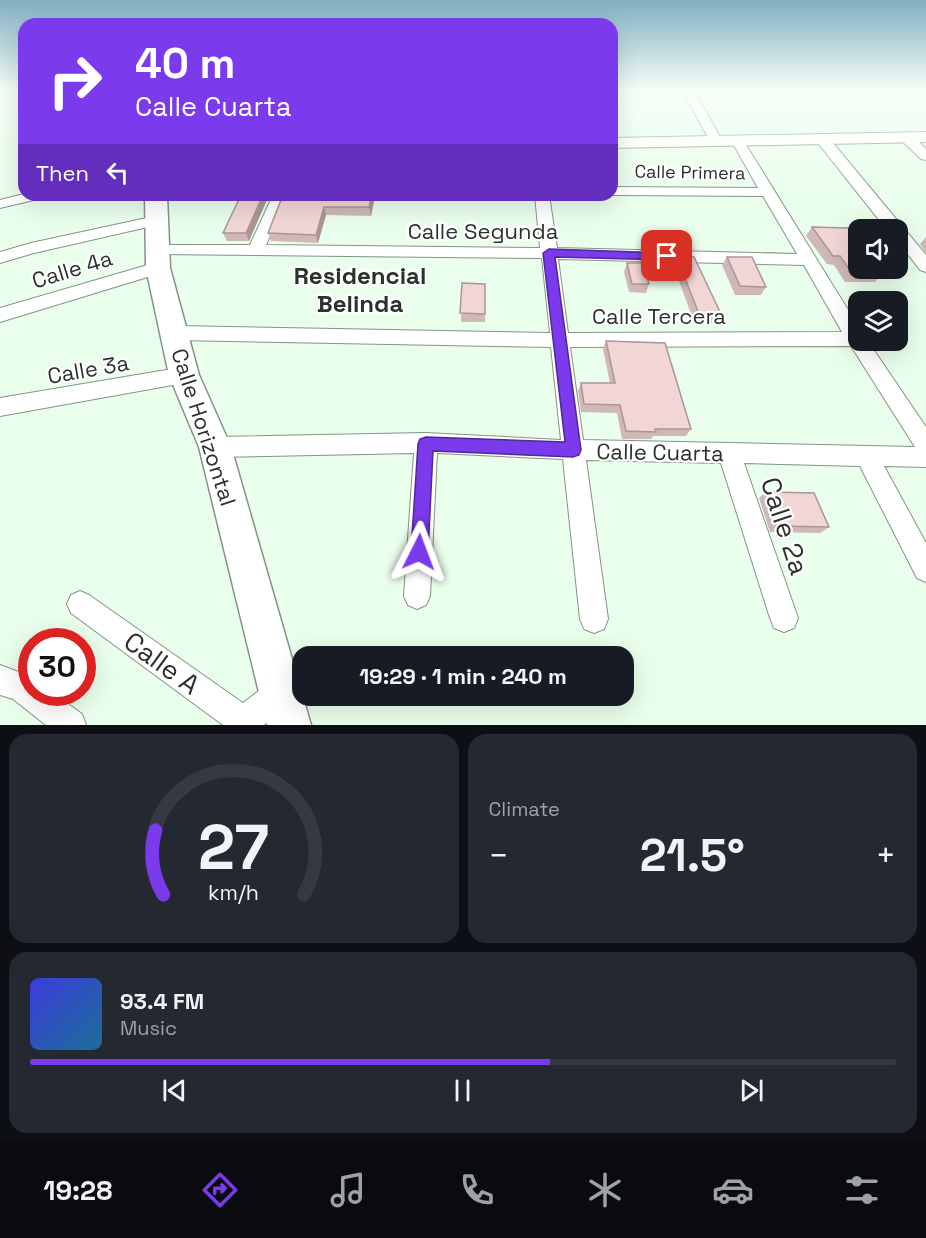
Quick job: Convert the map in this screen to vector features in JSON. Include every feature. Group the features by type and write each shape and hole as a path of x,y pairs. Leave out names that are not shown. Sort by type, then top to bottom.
{"main road":[{"name":"Calle Horizontal","path":"156,201 157,258 184,375 215,447 284,709"}],"street":[{"path":"708,126 716,140"},
{"path":"618,143 926,137"},
{"path":"907,138 926,156"},
{"path":"737,140 848,326"},
{"path":"823,140 888,219"},
{"name":"Calle Primera","path":"618,191 767,192"},
{"path":"0,204 18,200"},
{"path":"255,251 277,201"},
{"path":"543,201 594,619"},
{"path":"0,258 31,248 156,221"},
{"path":"908,244 926,266"},
{"name":"Calle Segunda","path":"157,258 255,251 549,253 808,260"},
{"name":"Calle 4a","path":"0,315 157,258"},
{"name":"Calle Tercera","path":"174,333 560,340 848,339"},
{"path":"864,351 926,445"},
{"name":"Calle 3a","path":"0,407 184,375"},
{"path":"417,596 426,444"},
{"name":"Calle Cuarta","path":"215,447 426,444 573,450 926,457"},
{"name":"Calle 2a","path":"729,453 784,618"},
{"path":"867,456 926,569"},
{"name":"Calle A","path":"80,604 243,724"},
{"path":"0,680 22,688 71,725"},
{"path":"243,724 284,709"}],"building":[{"path":"238,201 260,201 246,233 223,233"},
{"path":"281,201 370,201 369,207 324,207 316,235 268,233"},
{"path":"812,227 848,228 848,267 840,256 833,256"},
{"path":"674,256 694,257 721,314 699,314"},
{"path":"727,257 752,257 766,287 740,286"},
{"path":"627,263 643,263 649,284 632,284"},
{"path":"462,283 485,284 485,314 460,313"},
{"path":"606,341 665,343 691,429 655,429 656,432 626,431 620,405 584,404 581,383 615,383"},
{"path":"766,492 814,493 829,527 778,526"}],"district":[{"name":"Residencial Belinda","path":"360,289"}],"route":[{"path":"419,552 426,444 573,450 549,253 667,256"}]}
